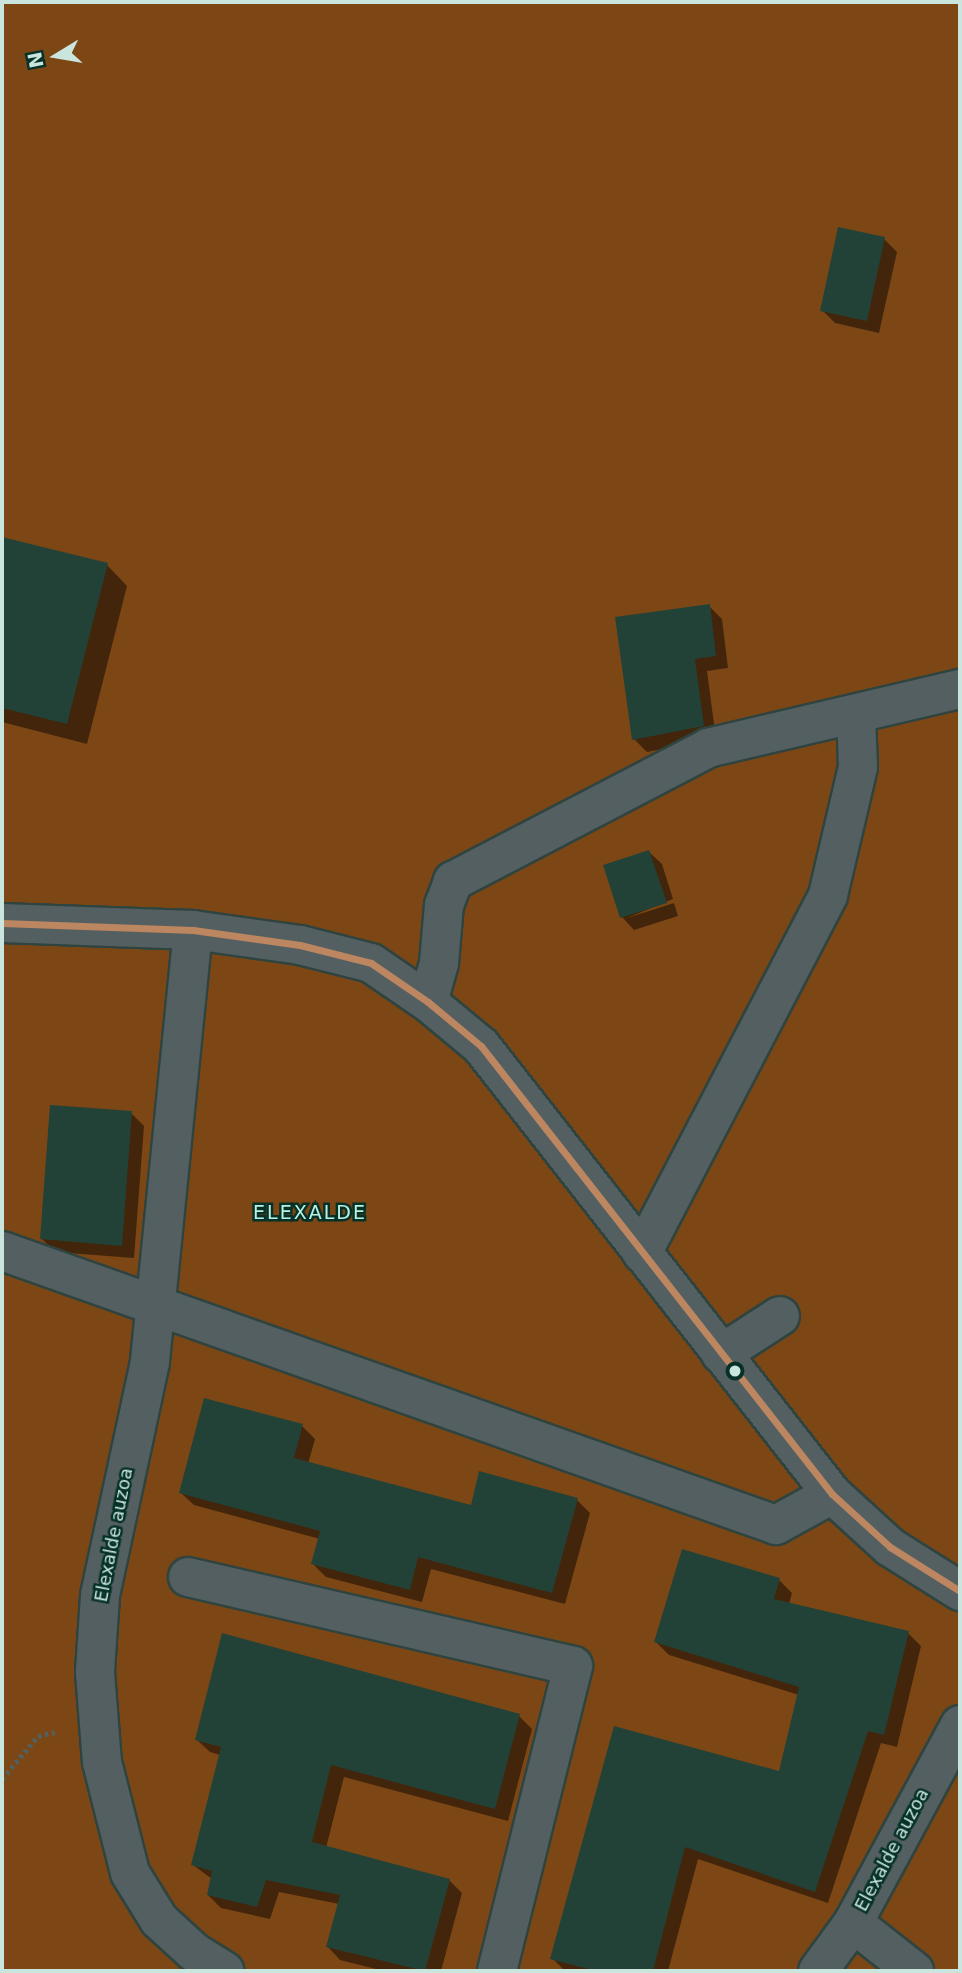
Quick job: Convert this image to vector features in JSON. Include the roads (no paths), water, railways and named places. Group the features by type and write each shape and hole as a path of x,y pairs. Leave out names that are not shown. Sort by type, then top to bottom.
{"street":[{"path":"428,1002 439,963 444,905 453,881 708,748 960,690"},
{"path":"642,1253 828,895 858,767 856,714"},
{"path":"2,923 193,930 300,944 370,963 428,1002 481,1046 832,1494 890,1547 960,1591"},
{"name":"Elexalde auzoa","path":"193,930 150,1362 100,1596 97,1724 116,1826 130,1873 159,1920 194,1952 225,1971"},
{"path":"2,1251 156,1309 776,1525 832,1494"},
{"path":"722,1354 780,1316"},
{"path":"188,1577 573,1666 497,1971"},
{"name":"Elexalde auzoa","path":"818,1971 853,1923 960,1725"},
{"path":"853,1923 914,1971"}],"district":[{"name":"ELEXALDE","path":"310,1213"}]}
